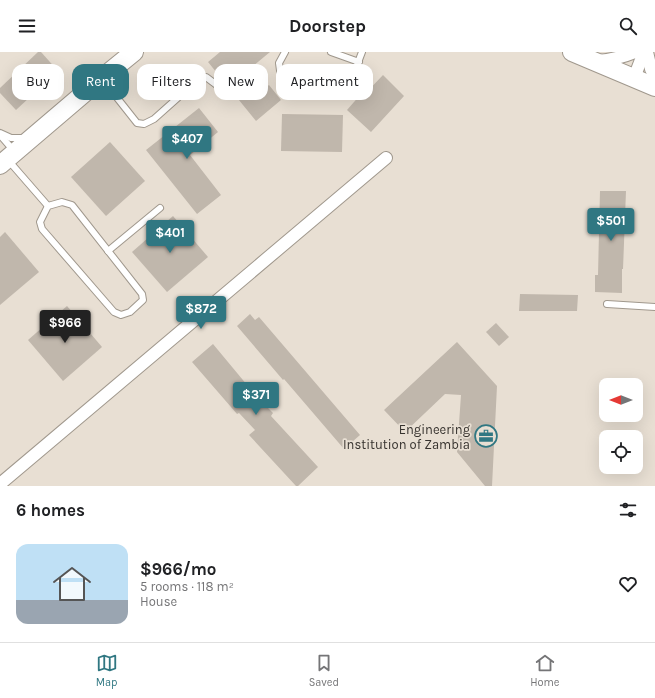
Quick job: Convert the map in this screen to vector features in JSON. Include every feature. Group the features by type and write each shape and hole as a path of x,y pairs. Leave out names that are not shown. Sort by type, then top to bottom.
{"main road":[{"path":"119,64 134,52"},
{"path":"572,52 655,87"},
{"path":"8,159 76,100"}],"street":[{"path":"594,61 622,58 635,52"},
{"path":"634,78 644,52"},
{"path":"647,52 651,69 655,77"},
{"path":"0,484 386,158"}],"lane":[{"path":"285,52 279,63 282,78 301,93 325,94 345,81 354,73 362,52"},
{"path":"331,52 359,62"},
{"path":"119,100 137,123 144,124 154,119 200,78 206,77 214,83"},
{"path":"0,134 11,138 32,138"},
{"path":"0,134 8,159 48,206"},
{"path":"62,202 72,205 142,294 143,300 130,312 121,315 114,312 42,229 40,222 48,206 62,202"},
{"path":"108,251 160,208"},
{"path":"607,304 655,307"}],"building":[{"path":"38,52 41,52 52,64 25,64"},
{"path":"220,52 270,52 256,64 214,64 214,69 208,62"},
{"path":"383,75 404,96 371,132 347,110 356,100 373,100 373,86"},
{"path":"12,77 12,100 27,100 16,110 0,93 0,88"},
{"path":"269,85 276,94 276,100 281,100 256,121 239,100 268,100"},
{"path":"199,108 218,132 190,155 221,195 197,214 146,150"},
{"path":"282,114 343,115 342,152 281,151"},
{"path":"110,142 145,181 106,216 71,177"},
{"path":"600,191 626,191 622,293 595,292 595,275 598,275"},
{"path":"173,216 208,257 167,292 132,252"},
{"path":"5,232 39,272 0,305 0,237"},
{"path":"520,294 578,295 577,311 519,311"},
{"path":"67,306 102,347 63,381 28,340"},
{"path":"250,314 255,320 259,317 360,435 344,449 237,326"},
{"path":"496,323 509,337 499,346 486,332"},
{"path":"457,342 497,386 492,486 485,486 457,452 461,395 445,394 405,432 384,410"},
{"path":"213,344 257,397 273,413 271,416 318,467 298,486 296,486 249,435 255,430 239,413 237,414 192,362"}],"place":[{"name":"Engineering Institution of Zambia","path":"486,436"}]}
